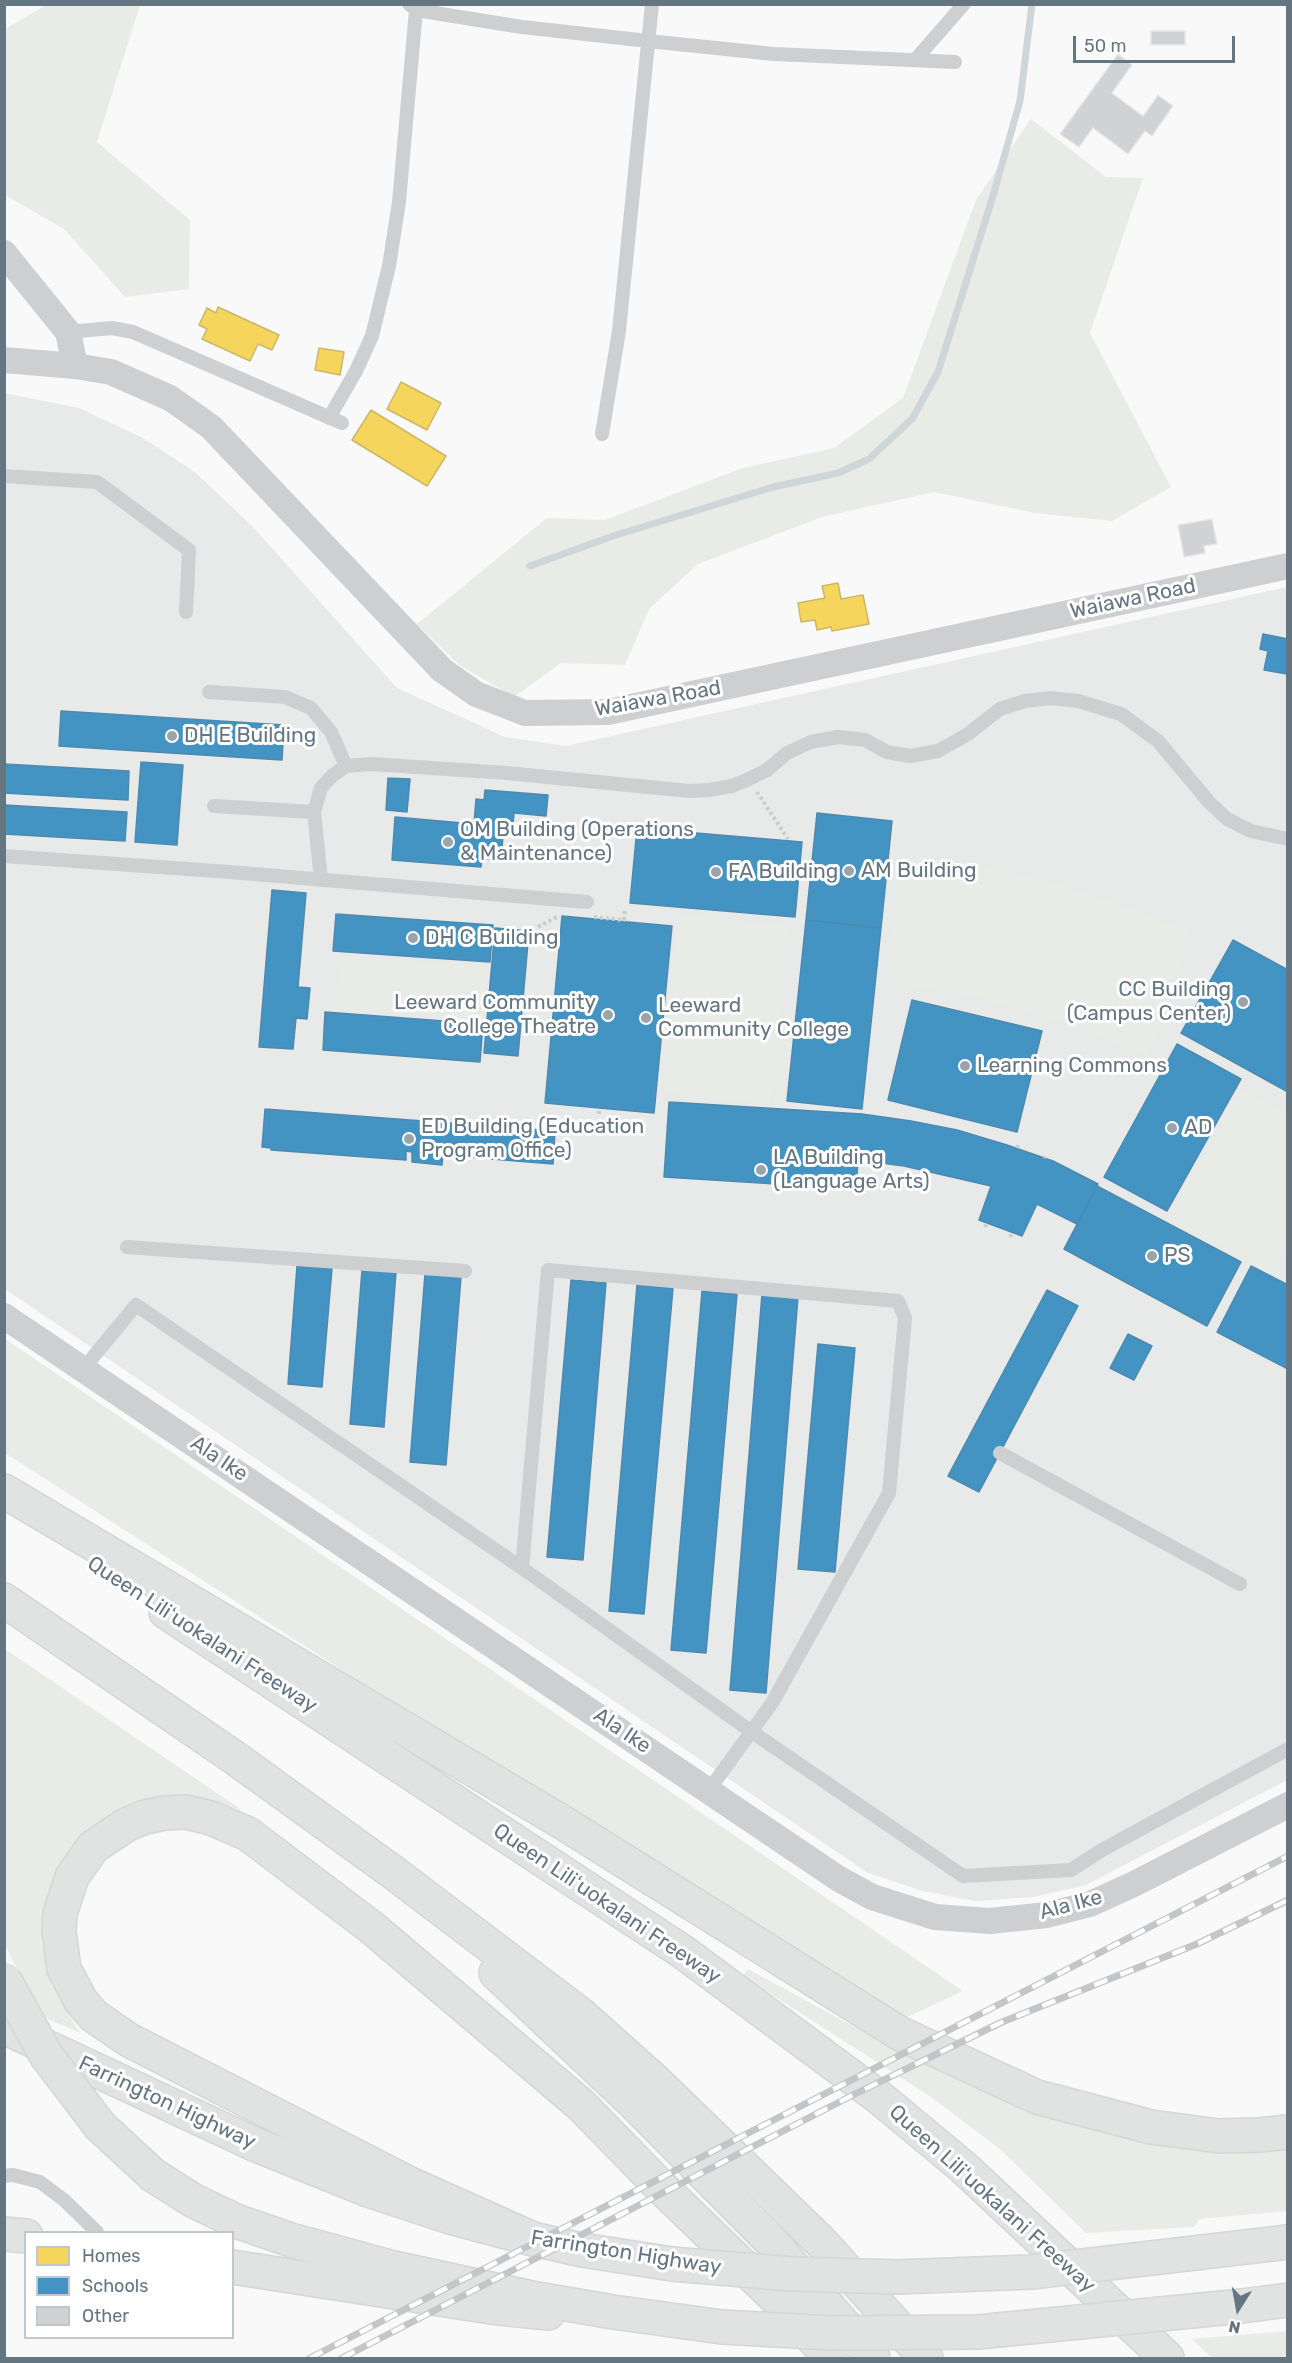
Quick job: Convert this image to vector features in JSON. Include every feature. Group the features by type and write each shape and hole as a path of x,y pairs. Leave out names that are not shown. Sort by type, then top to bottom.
{"main road":[{"path":"4,1491 562,1822 899,2033 1037,2097 1150,2127 1219,2136 1287,2132"},
{"name":"Queen Liliʻuokalani Freeway","path":"4,1505 683,1952 880,2098 963,2167 1167,2358"},
{"path":"4,1600 235,1758 394,1873 580,2014 656,2082 822,2243 926,2358"},
{"path":"235,1758 496,1974 636,2105 768,2238 873,2358"},
{"path":"533,2239 410,2184 129,2040 94,2016 81,2001 64,1969 59,1932 60,1914 72,1877 93,1848 126,1825 145,1817 165,1813 186,1812 211,1818 248,1833 371,1927 573,2098 778,2300 831,2358"},
{"path":"4,1979 46,2055 100,2126 153,2175 194,2201 236,2221 291,2240 390,2267 537,2299 722,2327"},
{"name":"Farrington Highway","path":"4,2027 275,2153 379,2193 450,2217 582,2250 672,2264 802,2275 908,2277 1031,2272 1287,2240"},
{"path":"963,2167 1148,2358"},
{"path":"4,2234 24,2236"},
{"path":"234,2267 491,2307 722,2327 832,2333 978,2332 1287,2301"},
{"path":"778,2300 821,2358"}],"street":[{"path":"4,253 68,332 75,366"},
{"name":"Waiawa Road","path":"4,360 75,366 111,372 170,398 211,427 442,670 476,694 525,713 608,712 1287,566"},
{"name":"Ala Ike","path":"4,1316 840,1879 872,1897 934,1917 990,1921 1047,1915 1089,1904 1134,1884 1287,1805"}],"lane":[{"path":"602,434 619,331 652,4"},
{"path":"915,60 964,4"},
{"path":"68,332 112,328 133,332 336,421 372,336 389,266 399,202 412,7 522,27 774,54 955,62"},
{"path":"4,476 97,482 189,550 186,612"},
{"path":"209,692 285,697 311,708 331,732 346,766"},
{"path":"321,880 314,812 321,788 333,774 346,766 371,764 689,791 709,790 732,786 749,779 767,770 787,753 811,742 838,736 865,740 887,752 910,756 938,751 968,735 1000,709 1025,701 1050,698 1078,700 1121,714 1158,741 1209,802 1227,819 1251,831 1287,839"},
{"path":"214,806 314,812"},
{"path":"4,856 587,902"},
{"path":"127,1246 465,1271"},
{"path":"522,1568 548,1270 898,1301 905,1318 889,1493 771,1703 709,1790"},
{"path":"84,1368 136,1305 522,1568 752,1732 963,1876 1071,1870 1102,1850 1287,1749"},
{"path":"1000,1453 1240,1584"},
{"path":"4,2176 13,2175 40,2182 64,2200 96,2231"}],"path":[{"path":"749,779 788,839"},
{"path":"517,1146 554,1149"}],"shaded area":[{"path":"46,5 140,5 97,142 190,220 189,289 125,297 64,229 5,195 5,29"},
{"path":"1031,119 1106,177 1143,178 1090,333 1171,487 1112,521 1035,513 934,492 822,517 698,564 649,609 625,665 561,663 514,697 459,665 417,624 547,518 605,520 743,468 834,448 903,398 976,200"},
{"name":"Leeward Community College","path":"4,393 79,408 143,438 196,473 254,528 397,688 505,737 566,746 1287,587 1287,1780 1086,1885 1034,1897 975,1901 923,1891 868,1873 5,1289"},
{"path":"913,855 1013,873 1056,884 1127,907 1185,930 1189,935 1189,941 1164,993 1170,1006 1145,1055 1060,1022 984,999 888,982 901,865 905,858"},
{"path":"680,915 787,926 770,1104 663,1093"},
{"path":"343,956 488,967 484,1019 339,1007"},
{"path":"1242,1088 1287,1113 1287,1241 1270,1274 1169,1218"},
{"path":"4,1338 963,1991 892,2024 5,1453"},
{"path":"5,1649 242,1810 200,1799 156,1797 112,1814 68,1855 48,1894 41,1942 51,1985 80,2033 39,2015 5,1945"},
{"path":"748,1969 899,2051 1287,2144 1287,2211 1199,2219 1194,2227 1086,2233 1000,2149 931,2097 743,1976"},
{"path":"1287,2331 1287,2358 1212,2358 1192,2339"}],"building: Homes":[{"path":"218,307 279,335 272,350 258,344 250,361 202,339 207,329 199,325 207,308 216,313"},
{"path":"319,348 344,352 340,375 315,370"},
{"path":"401,382 441,403 427,430 387,409"},
{"path":"371,410 446,456 427,486 352,440"},
{"path":"838,583 841,599 863,595 869,624 832,631 831,627 817,630 815,620 801,622 798,603 825,598 822,586"}],"building: Schools":[{"path":"1263,634 1288,639 1287,674 1264,670 1268,651 1260,649"},
{"name":"DH E Building","path":"61,711 284,725 282,760 59,746"},
{"path":"141,762 183,765 177,845 135,842"},
{"path":"4,764 129,771 128,800 4,793"},
{"path":"388,778 410,779 407,812 386,810"},
{"name":"OM Building (Operations & Maintenance)","path":"485,790 548,795 546,816 514,813 513,825 504,824 501,860 482,859 481,867 392,860 395,817 474,824 476,799 484,800"},
{"path":"4,805 127,812 125,841 4,834"},
{"name":"AM Building","path":"817,813 892,821 881,928 806,920"},
{"name":"FA Building","path":"637,828 802,842 795,917 630,903"},
{"path":"272,890 306,893 298,987 310,988 307,1019 296,1018 293,1049 259,1047"},
{"name":"DH C Building","path":"336,914 493,925 490,962 333,951"},
{"name":"Leeward Community College Theatre","path":"562,916 672,926 654,1113 545,1103"},
{"path":"806,920 881,928 862,1109 787,1101"},
{"path":"495,928 529,931 518,1056 484,1053"},
{"name":"CC Building (Campus Center)","path":"1233,940 1288,970 1288,1092 1181,1033"},
{"name":"Learning Commons","path":"912,1000 1042,1031 1017,1132 888,1100"},
{"path":"325,1012 483,1024 480,1062 323,1050"},
{"name":"AD","path":"1177,1044 1241,1079 1167,1211 1104,1177"},
{"name":"LA Building (Language Arts)","path":"669,1102 862,1114 911,1121 957,1130 1007,1145 1053,1161 1098,1184 1077,1224 1037,1204 1022,1236 979,1220 991,1186 904,1166 858,1160 856,1189 664,1177"},
{"name":"ED Building (Education Program Office)","path":"265,1109 555,1131 553,1164 443,1155 442,1165 412,1162 412,1152 406,1151 406,1160 271,1150 271,1148 262,1147"},
{"name":"PS","path":"1097,1186 1241,1262 1207,1326 1064,1249"},
{"path":"297,1266 332,1268 322,1387 288,1384"},
{"path":"1251,1266 1288,1285 1288,1369 1217,1332"},
{"path":"362,1270 396,1272 384,1427 350,1424"},
{"path":"425,1274 461,1277 446,1465 410,1462"},
{"path":"571,1280 606,1283 583,1560 547,1557"},
{"path":"637,1285 673,1288 644,1614 609,1611"},
{"path":"1047,1290 1078,1306 979,1492 948,1476"},
{"path":"702,1291 737,1294 706,1653 671,1650"},
{"path":"762,1294 798,1297 766,1693 730,1690"},
{"path":"1128,1334 1152,1346 1134,1380 1110,1368"},
{"path":"818,1344 855,1348 835,1572 798,1569"}],"building: Other":[{"path":"1151,31 1185,31 1185,45 1151,45"},
{"path":"1118,54 1132,65 1112,93 1143,116 1158,95 1173,106 1152,136 1145,131 1128,154 1093,128 1079,147 1060,134"},
{"path":"1212,519 1217,544 1204,546 1205,553 1184,557 1178,525"}],"waterway":[{"path":"530,566 613,536 773,487 838,473 869,459 912,419 938,372 993,196 1020,101 1032,4"}],"railway":[{"path":"310,2358 1288,1856"},
{"path":"342,2358 853,2095 1002,2022 1197,1944 1288,1900"}],"place":[{"name":"DH E Building","path":"172,736"},
{"name":"OM Building (Operations & Maintenance)","path":"448,842"},
{"name":"AM Building","path":"849,871"},
{"name":"FA Building","path":"716,872"},
{"name":"DH C Building","path":"413,938"},
{"name":"CC Building (Campus Center)","path":"1243,1002"},
{"name":"Leeward Community College Theatre","path":"608,1015"},
{"name":"Leeward Community College","path":"646,1018"},
{"name":"Learning Commons","path":"965,1066"},
{"name":"AD","path":"1172,1128"},
{"name":"ED Building (Education Program Office)","path":"409,1139"},
{"name":"LA Building (Language Arts)","path":"761,1170"},
{"name":"PS","path":"1152,1256"}]}
